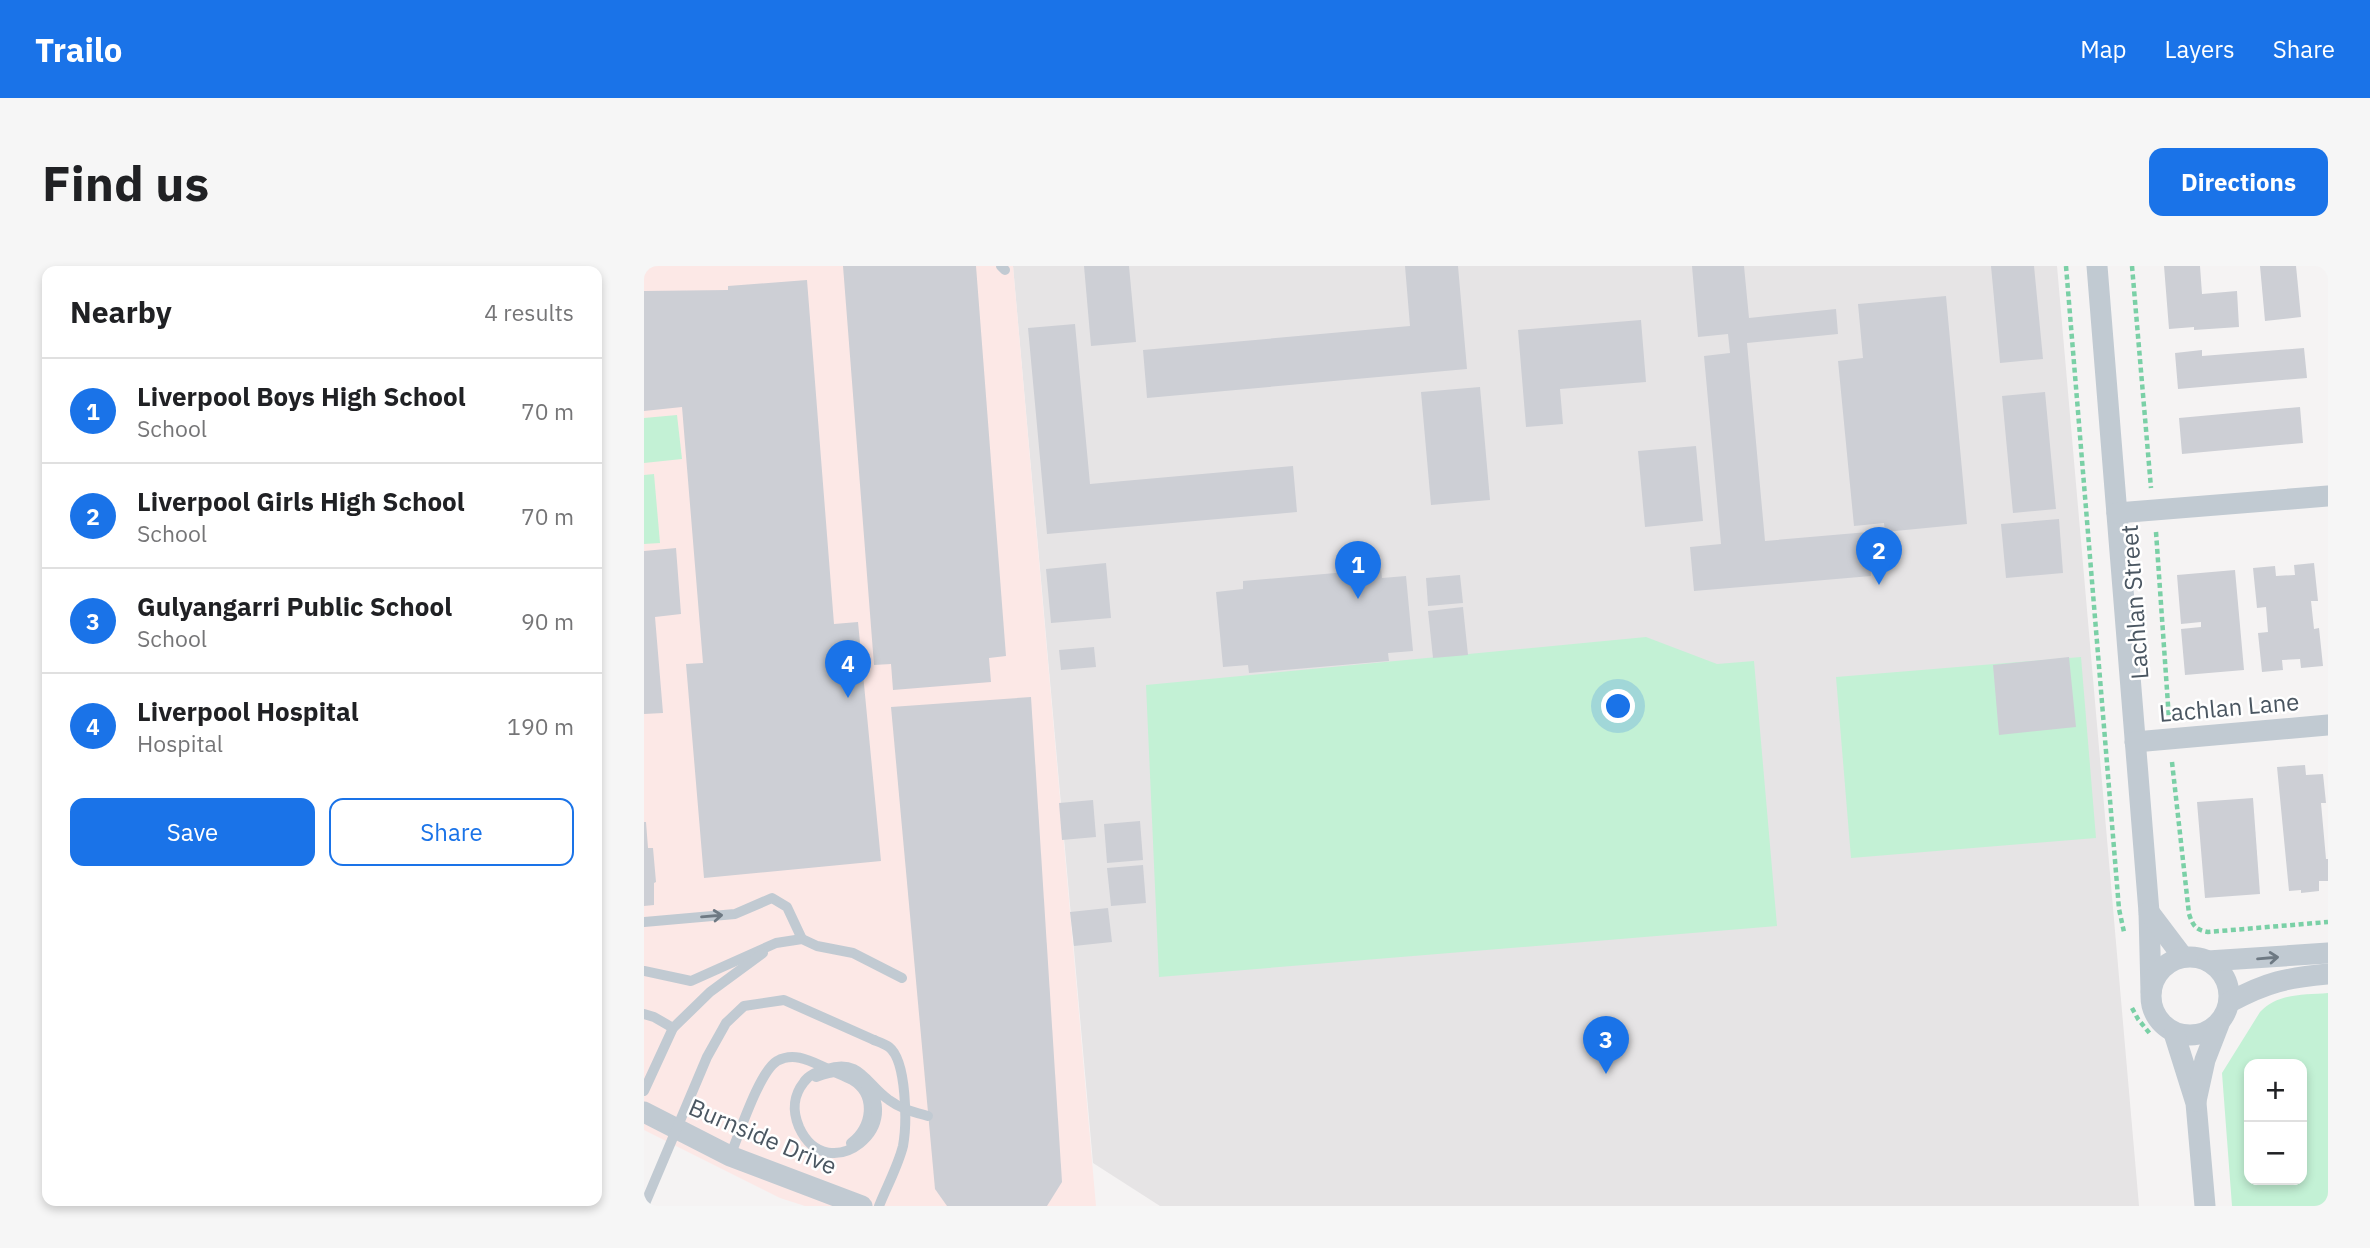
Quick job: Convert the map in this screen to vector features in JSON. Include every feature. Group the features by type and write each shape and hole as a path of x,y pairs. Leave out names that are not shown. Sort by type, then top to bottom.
{"street":[{"name":"Lachlan Street","path":"2096,266 2149,912 2151,992"},
{"path":"2117,513 2328,496"},
{"name":"Lachlan Lane","path":"2135,742 2328,725"},
{"path":"2149,912 2183,957"},
{"path":"2208,961 2328,953"},
{"path":"2196,1103 2205,1060 2230,1002 2226,979 2219,968 2196,957 2171,961 2161,970 2154,980 2151,992 2156,1016 2164,1026 2174,1033 2186,1036 2198,1035 2219,1024"},
{"path":"2230,1002 2279,979 2328,974"},
{"path":"2174,1033 2196,1103 2205,1206"},
{"name":"Burnside Drive","path":"644,1112 730,1156 862,1206"}],"lane":[{"path":"644,922 735,915 772,898 787,907 802,939"},
{"path":"644,971 691,981 776,943 802,939 817,946 853,953 902,978"},
{"path":"644,1091 673,1028 710,992 776,943"},
{"path":"691,981 701,1001"},
{"path":"644,1206 707,1057 726,1023 744,1006 784,1000 890,1047 899,1061 905,1133 902,1148 879,1206"},
{"path":"644,1014 673,1028"},
{"path":"730,1156 763,1077 776,1061 799,1056 821,1066 832,1071 843,1076 854,1081 863,1091 869,1106 868,1121 860,1137 847,1146 831,1150 817,1143 806,1133 798,1106 808,1083 827,1073 835,1072 843,1071 852,1073 872,1092 876,1105 877,1119 871,1134 847,1150 830,1154 815,1148 804,1137 793,1104 807,1077 819,1072 828,1069 837,1066 864,1073 887,1099 901,1108 928,1116"}],"path":[{"path":"2066,266 2118,896 2124,935"},
{"name":"Lachlan Street","path":"2132,266 2171,739 2189,915 2193,925 2208,932 2328,922"}],"shaded area":[{"path":"644,266 1013,266 1096,1206 805,1206 780,1198 644,1130"},
{"path":"1013,266 2057,266 2139,1206 1160,1206 1093,1163"}],"green space":[{"path":"677,415 682,459 644,463 644,418"},
{"path":"654,474 660,543 644,544 644,475"},
{"path":"1646,637 1717,664 1754,661 1777,926 1159,977 1146,685"},
{"path":"2081,657 2096,838 1851,858 1836,677"},
{"path":"2328,993 2328,1206 2232,1206 2222,1073 2260,1012 2275,1001 2291,996"}],"building":[{"path":"843,266 976,266 1006,656 989,658 991,682 893,690 891,664 874,665"},
{"path":"1084,266 1129,266 1136,342 1091,346"},
{"path":"1405,266 1458,266 1467,369 1147,398 1143,350 1410,326"},
{"path":"1692,266 1744,266 1749,318 1836,309 1838,334 1747,343 1765,541 1868,532 1871,576 1694,591 1690,547 1721,544 1704,356 1730,353 1728,334 1698,337"},
{"path":"1991,266 2034,266 2043,359 2000,363"},
{"path":"2164,266 2200,266 2202,294 2237,291 2239,327 2169,329"},
{"path":"2260,266 2296,266 2301,317 2265,321"},
{"path":"807,280 834,624 858,622 881,861 704,878 686,664 703,663 682,407 644,411 644,291 728,290 728,286"},
{"path":"1946,296 1967,524 1885,532 1884,523 1854,526 1838,361 1863,358 1858,304"},
{"path":"1641,320 1646,382 1560,389 1563,424 1526,427 1518,330"},
{"path":"1075,324 1090,484 1293,466 1297,512 1047,534 1028,328"},
{"path":"2304,348 2307,378 2178,389 2175,353 2202,350 2202,356"},
{"path":"1480,387 1490,500 1431,505 1421,392"},
{"path":"2045,392 2056,509 2013,513 2002,396"},
{"path":"2300,407 2303,443 2182,454 2179,418"},
{"path":"1696,446 1703,521 1645,527 1638,451"},
{"path":"2059,519 2063,573 2006,578 2001,524"},
{"path":"676,548 681,614 655,617 663,713 644,714 644,551"},
{"path":"1106,563 1111,618 1051,623 1046,569"},
{"path":"2314,563 2318,601 2311,601 2314,629 2319,628 2323,666 2301,668 2300,659 2282,660 2283,670 2262,672 2258,633 2268,632 2266,607 2257,608 2253,568 2275,566 2276,576 2295,575 2294,565"},
{"path":"1381,569 1382,578 1406,576 1413,651 1388,653 1389,661 1249,673 1248,665 1223,667 1216,592 1243,589 1243,581"},
{"path":"2235,570 2244,670 2185,675 2181,629 2201,627 2201,622 2181,624 2177,575"},
{"path":"1460,575 1463,603 1428,606 1426,578"},
{"path":"1463,607 1468,655 1433,658 1428,611"},
{"path":"1094,647 1096,667 1061,670 1059,650"},
{"path":"2069,657 2076,727 1999,735 1993,665"},
{"path":"1031,697 1062,1182 1047,1206 947,1206 935,1189 891,707"},
{"path":"2305,765 2306,775 2323,774 2326,803 2321,803 2328,881 2319,881 2319,891 2301,893 2301,890 2289,891 2277,767"},
{"path":"2253,798 2260,894 2205,898 2197,802"},
{"path":"1093,800 1096,837 1062,840 1059,803"},
{"path":"1140,821 1143,860 1107,863 1104,824"},
{"path":"644,822 648,848 653,848 656,882 654,905 644,906"},
{"path":"1143,865 1146,903 1111,906 1107,868"},
{"path":"1108,908 1112,942 1074,946 1070,912"}],"place":[{"name":"Liverpool Girls High School","path":"1879,585"},
{"name":"Liverpool Boys High School","path":"1358,599"},
{"name":"Liverpool Hospital","path":"848,698"},
{"name":"Gulyangarri Public School","path":"1606,1074"}]}
